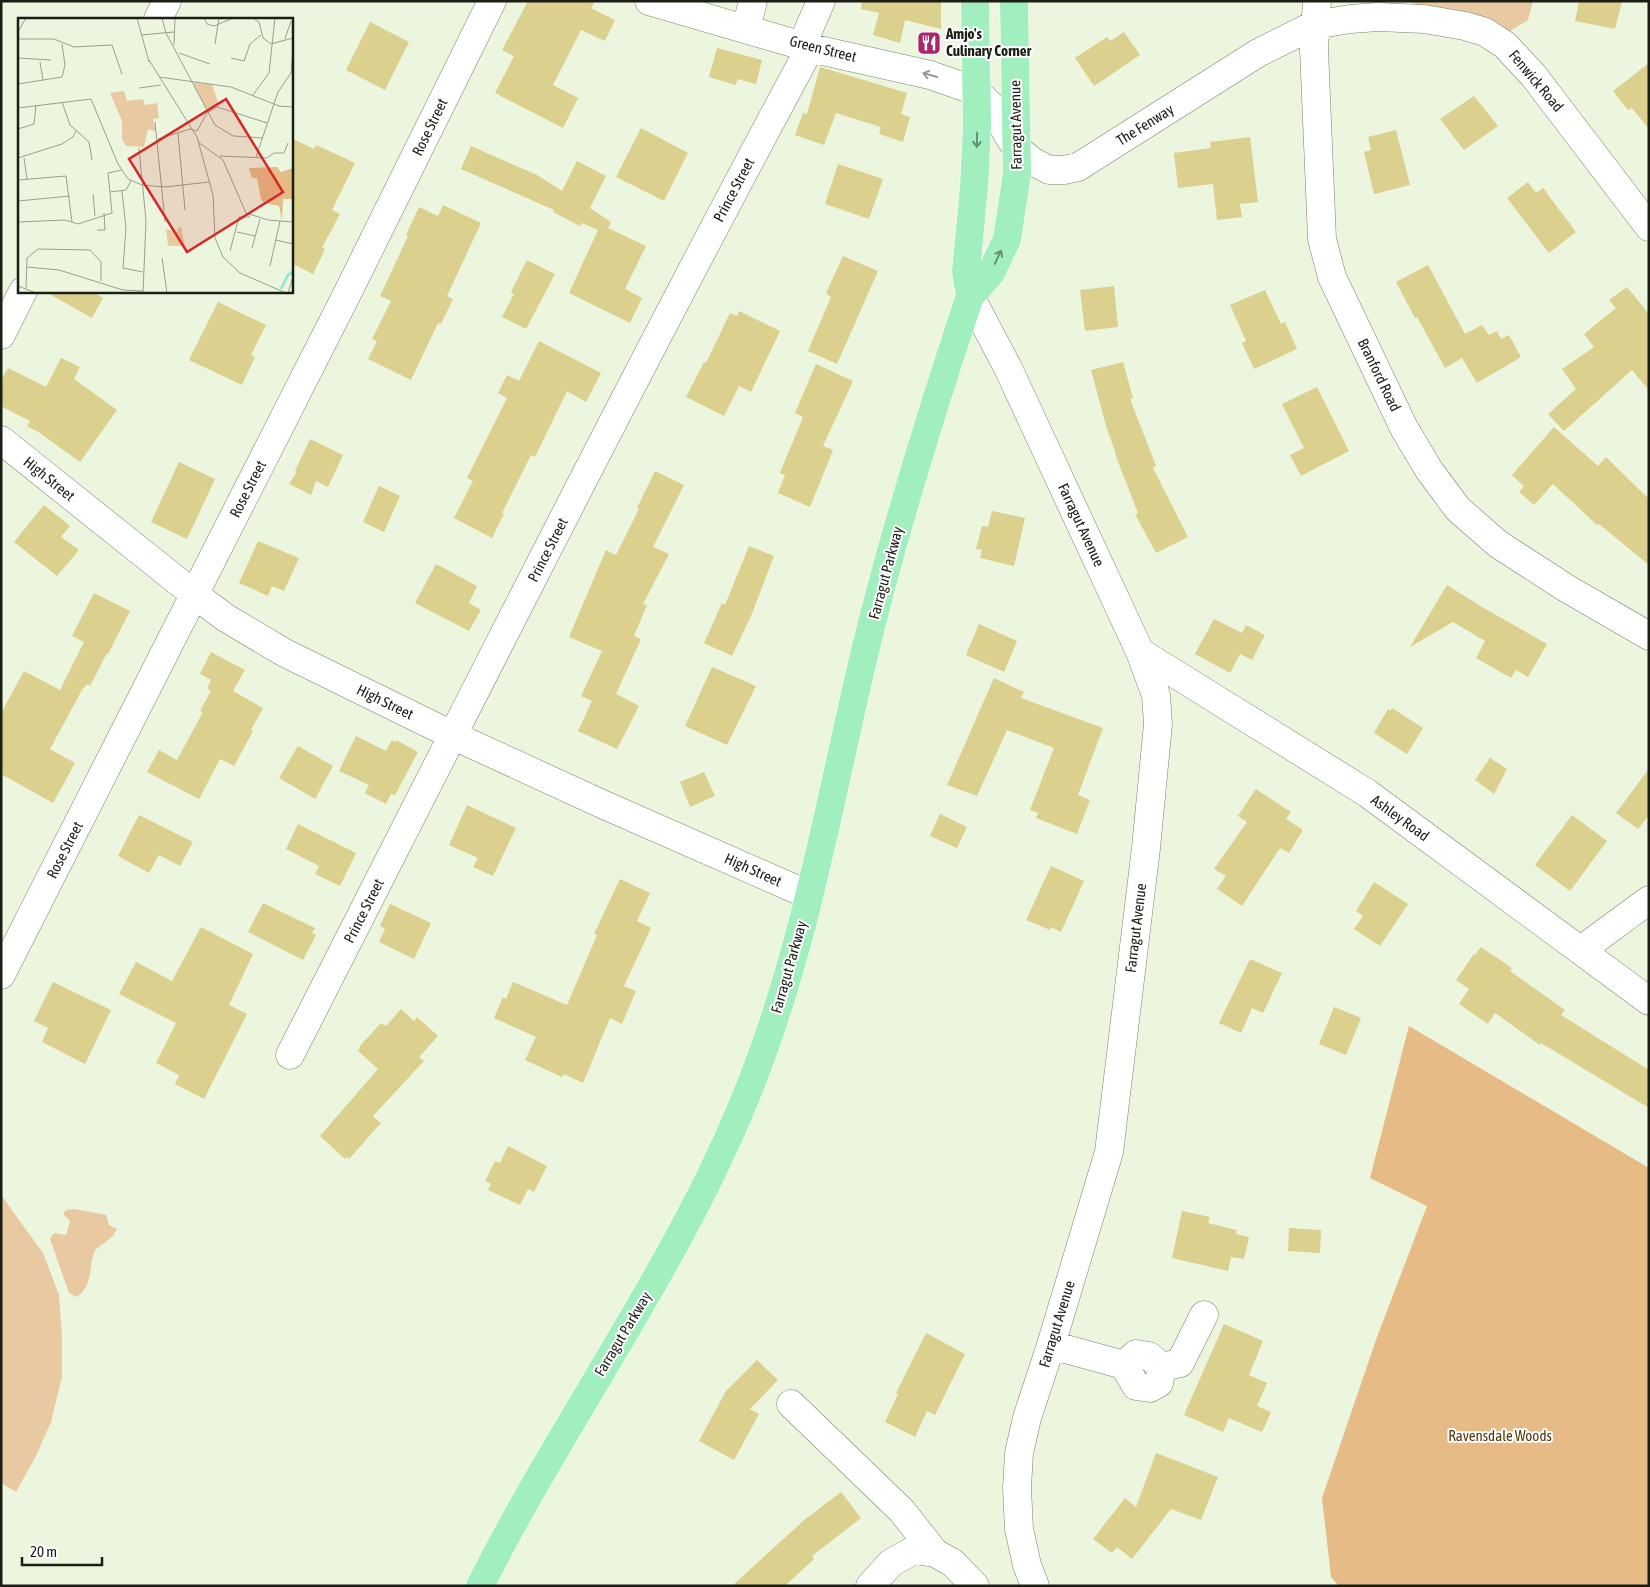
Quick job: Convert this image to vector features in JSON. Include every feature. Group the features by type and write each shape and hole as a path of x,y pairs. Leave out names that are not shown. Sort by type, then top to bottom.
{"main road":[{"name":"Farragut Avenue","path":"970,296 966,271 976,151 984,98 974,1"},
{"name":"Farragut Avenue","path":"970,296 991,273 1007,239 1017,174 1014,1"},
{"name":"Farragut Parkway","path":"480,1586 549,1458 675,1245 718,1164 752,1083 785,985 809,895 878,601 904,506 970,296"}],"street":[{"path":"158,18 167,1"},
{"name":"Rose Street","path":"1,975 348,292 492,1"},
{"name":"Green Street","path":"649,1 806,46 930,74 984,98"},
{"path":"746,29 753,1"},
{"name":"Prince Street","path":"290,1055 452,735 725,207 806,46 821,1"},
{"name":"The Fenway","path":"984,98 1016,148 1032,161 1049,170 1064,170 1078,167 1258,53 1316,13"},
{"name":"Fenwick Road","path":"1316,13 1350,19 1378,17 1424,19 1465,26 1484,32 1505,45 1533,75 1649,226"},
{"name":"Branford Road","path":"1316,13 1314,49 1322,239 1332,277 1404,428 1429,470 1458,509 1498,544 1566,588 1649,636"},
{"path":"1,335 22,292"},
{"name":"Farragut Avenue","path":"970,296 1008,368 1140,652 1156,695 1158,724 1146,848 1109,1152 1027,1418 1019,1453 1017,1488 1019,1529 1027,1565 1035,1586"},
{"name":"High Street","path":"1,440 226,618 285,654 452,735 602,804 809,895"},
{"name":"Ashley Road","path":"1140,652 1367,793 1649,1001"},
{"path":"1581,950 1649,900"},
{"path":"1051,1345 1124,1365 1136,1354 1149,1356 1162,1366 1180,1363 1204,1315"},
{"path":"790,1404 902,1511 935,1553 953,1564 975,1586"},
{"path":"870,1586 890,1563 914,1550 935,1553"}],"shaded area":[{"path":"1408,1 1533,1 1528,20 1510,31 1489,18 1421,6"},
{"path":"1,1195 43,1253 59,1295 62,1336 62,1377 51,1422 36,1456 16,1492 1,1483"},
{"path":"74,1209 106,1215 109,1225 117,1229 113,1236 95,1250 86,1287 77,1297 69,1293 50,1239 54,1233 66,1235 70,1221 63,1214 66,1210"}],"green space":[{"name":"Ravensdale Woods","path":"1409,1026 1649,1168 1649,1586 1339,1586 1331,1577 1322,1498 1377,1337 1427,1206 1370,1178"}],"building":[{"path":"528,1 595,1 591,8 615,20 605,41 581,30 553,85 578,98 563,128 495,93 514,56 502,50"},
{"path":"862,1 941,1 941,29 905,20 900,43 873,35 879,13 861,9"},
{"path":"1579,1 1622,1 1615,29 1575,21"},
{"path":"370,22 409,42 385,90 346,70"},
{"path":"1124,32 1140,55 1094,86 1075,58 1107,37 1110,41"},
{"path":"717,48 762,60 756,84 738,79 735,85 709,77"},
{"path":"1649,63 1649,129 1632,108 1628,110 1613,91"},
{"path":"820,67 907,93 901,114 910,117 903,142 879,134 881,127 836,113 824,145 795,135 803,113 807,114"},
{"path":"1474,96 1498,126 1464,150 1440,119"},
{"path":"641,128 688,153 664,201 616,177"},
{"path":"1396,130 1410,185 1374,194 1364,152 1371,150 1368,137"},
{"path":"1250,137 1258,202 1240,204 1242,217 1217,220 1213,184 1178,188 1174,153 1211,148 1210,142"},
{"path":"292,138 314,149 316,145 355,163 332,210 340,214 322,248 325,249 313,274 292,264"},
{"path":"471,146 537,175 562,191 577,161 606,176 590,208 611,222 608,228 646,246 625,289 642,298 630,323 569,293 598,230 582,223 580,226 553,212 554,210 461,169"},
{"path":"838,164 883,179 869,219 825,204"},
{"path":"1528,182 1536,193 1543,188 1576,232 1549,253 1507,198"},
{"path":"443,205 481,223 447,296 453,299 441,324 438,323 411,380 368,359 377,341 372,339 391,301 380,296 408,236 406,235 419,207 438,216"},
{"path":"843,256 878,271 837,364 808,351 831,297 826,293"},
{"path":"527,260 555,274 526,329 502,317 514,294 511,292"},
{"path":"1428,265 1465,334 1482,325 1489,335 1497,331 1501,339 1509,335 1521,357 1477,383 1462,358 1445,368 1396,282"},
{"path":"1114,286 1118,327 1085,331 1080,290"},
{"path":"1627,287 1649,314 1649,390 1632,370 1564,431 1548,414 1576,389 1562,369 1594,347 1584,334 1616,308 1609,300"},
{"path":"1265,290 1281,324 1285,322 1297,349 1254,369 1242,343 1246,341 1230,305"},
{"path":"46,292 93,292 103,298 92,318"},
{"path":"218,302 266,325 251,355 255,357 242,385 189,360"},
{"path":"739,311 780,331 751,392 739,386 724,416 686,397 704,362 706,363 730,313 737,316"},
{"path":"539,341 601,373 586,402 567,391 535,457 531,455 502,513 504,514 492,538 454,518 473,481 467,478 507,398 498,393 507,375 519,381"},
{"path":"61,358 80,367 74,379 117,410 80,462 40,433 27,426 30,421 1,406 1,380 8,368 46,387"},
{"path":"1123,362 1133,398 1130,399 1156,466 1153,468 1188,537 1156,553 1135,514 1138,513 1115,454 1091,370"},
{"path":"816,364 853,381 823,446 833,450 810,507 778,493 785,475 780,473 803,417 795,413"},
{"path":"1317,387 1349,451 1301,476 1290,455 1304,448 1282,404"},
{"path":"1554,427 1598,466 1606,457 1649,499 1649,565 1599,524 1597,525 1553,484 1534,505 1519,492 1524,486 1512,475"},
{"path":"310,439 343,455 328,487 316,481 311,495 289,484 297,472 295,471"},
{"path":"179,462 215,479 187,539 151,522"},
{"path":"655,471 684,485 653,547 669,554 643,604 647,605 634,636 641,639 616,694 639,706 617,749 578,731 592,701 581,696 602,651 569,637 606,550 616,555"},
{"path":"379,486 400,496 384,532 363,522"},
{"path":"44,505 70,526 61,537 79,550 57,576 14,542"},
{"path":"992,511 1025,518 1014,566 980,558 982,550 976,549 982,526 988,527"},
{"path":"258,541 299,558 284,591 272,586 268,596 239,583"},
{"path":"749,546 774,556 751,616 732,656 704,643 722,603 725,605"},
{"path":"436,564 477,586 469,603 481,610 469,631 415,603"},
{"path":"1447,585 1547,644 1528,677 1516,670 1511,678 1476,658 1485,641 1453,622 1410,647"},
{"path":"94,593 130,611 90,686 87,684 82,690 50,749 75,763 53,803 1,774 1,713 24,671 60,690 84,642 72,636"},
{"path":"1214,619 1242,633 1246,625 1265,635 1252,660 1240,654 1230,673 1195,654"},
{"path":"979,624 1017,641 1004,672 966,655"},
{"path":"211,652 245,670 233,691 263,708 234,766 220,759 199,799 147,772 159,750 177,760 203,712 200,711 211,691 207,689 211,680 200,674"},
{"path":"712,667 756,686 727,745 685,726"},
{"path":"994,678 1024,692 1021,698 1103,728 1078,795 1090,800 1077,834 1036,818 1038,813 1030,810 1054,748 1007,730 977,796 947,785"},
{"path":"1392,708 1423,728 1407,754 1374,733 1388,709 1390,711"},
{"path":"356,736 386,751 392,740 395,742 396,740 418,752 395,795 391,794 386,804 365,793 369,785 339,771"},
{"path":"298,746 333,766 315,799 279,778"},
{"path":"1490,758 1507,769 1494,794 1475,780"},
{"path":"1649,769 1649,815 1638,829 1616,813"},
{"path":"704,772 715,796 690,807 680,782"},
{"path":"1256,789 1291,812 1286,819 1303,830 1289,853 1280,848 1242,906 1217,889 1226,876 1214,869 1247,822 1238,816"},
{"path":"467,805 516,828 493,876 473,867 478,858 449,845"},
{"path":"940,814 967,827 957,848 930,836"},
{"path":"139,815 193,842 180,866 159,855 149,873 118,856"},
{"path":"1572,815 1607,841 1570,891 1535,865"},
{"path":"298,824 356,853 340,886 315,874 319,866 286,849"},
{"path":"1051,866 1084,881 1061,932 1051,927 1050,930 1026,920"},
{"path":"620,879 650,893 637,921 651,928 624,986 636,991 622,1024 610,1018 583,1083 564,1074 562,1077 525,1060 536,1037 494,1018 503,997 506,999 513,982 567,1005 597,935 594,934"},
{"path":"1374,882 1408,904 1380,946 1354,929 1363,916 1356,911"},
{"path":"263,903 315,928 312,933 316,935 303,960 248,932"},
{"path":"390,904 431,923 414,959 379,942 385,929 380,926"},
{"path":"201,927 253,954 229,1005 247,1014 204,1099 175,1084 179,1075 156,1063 176,1023 119,994 136,962 172,981"},
{"path":"1481,947 1512,968 1510,971 1565,1010 1561,1015 1649,1070 1649,1108 1541,1043 1540,1045 1495,1013 1488,1024 1459,1004 1469,989 1456,980"},
{"path":"1250,959 1282,973 1263,1013 1252,1008 1241,1033 1219,1023"},
{"path":"53,982 111,1010 85,1064 42,1042 48,1028 34,1021"},
{"path":"1334,1007 1361,1018 1346,1055 1319,1044"},
{"path":"401,1009 414,1021 417,1017 438,1036 419,1057 424,1061 373,1116 381,1123 349,1159 347,1157 345,1159 320,1136 378,1069 358,1051 359,1047 381,1023 386,1026"},
{"path":"508,1146 547,1166 534,1192 528,1189 520,1205 488,1190 491,1184 485,1181 495,1161 500,1163"},
{"path":"1182,1211 1210,1217 1208,1223 1237,1230 1236,1234 1249,1237 1244,1259 1231,1257 1228,1271 1172,1258"},
{"path":"1289,1228 1321,1230 1320,1253 1288,1251"},
{"path":"1224,1324 1263,1341 1249,1375 1267,1383 1257,1406 1271,1412 1262,1432 1229,1418 1223,1432 1184,1415"},
{"path":"926,1333 965,1354 935,1415 927,1411 915,1437 885,1422 898,1394 896,1393"},
{"path":"757,1360 778,1380 750,1409 759,1414 734,1460 699,1441 726,1391"},
{"path":"1156,1453 1218,1477 1201,1520 1171,1509 1132,1559 1117,1547 1112,1553 1093,1539 1125,1498 1136,1507"},
{"path":"841,1492 861,1518 812,1556 814,1559 785,1586 732,1586 803,1521"}],"place":[{"name":"Amjo's Culinary Corner","path":"929,43"}]}
